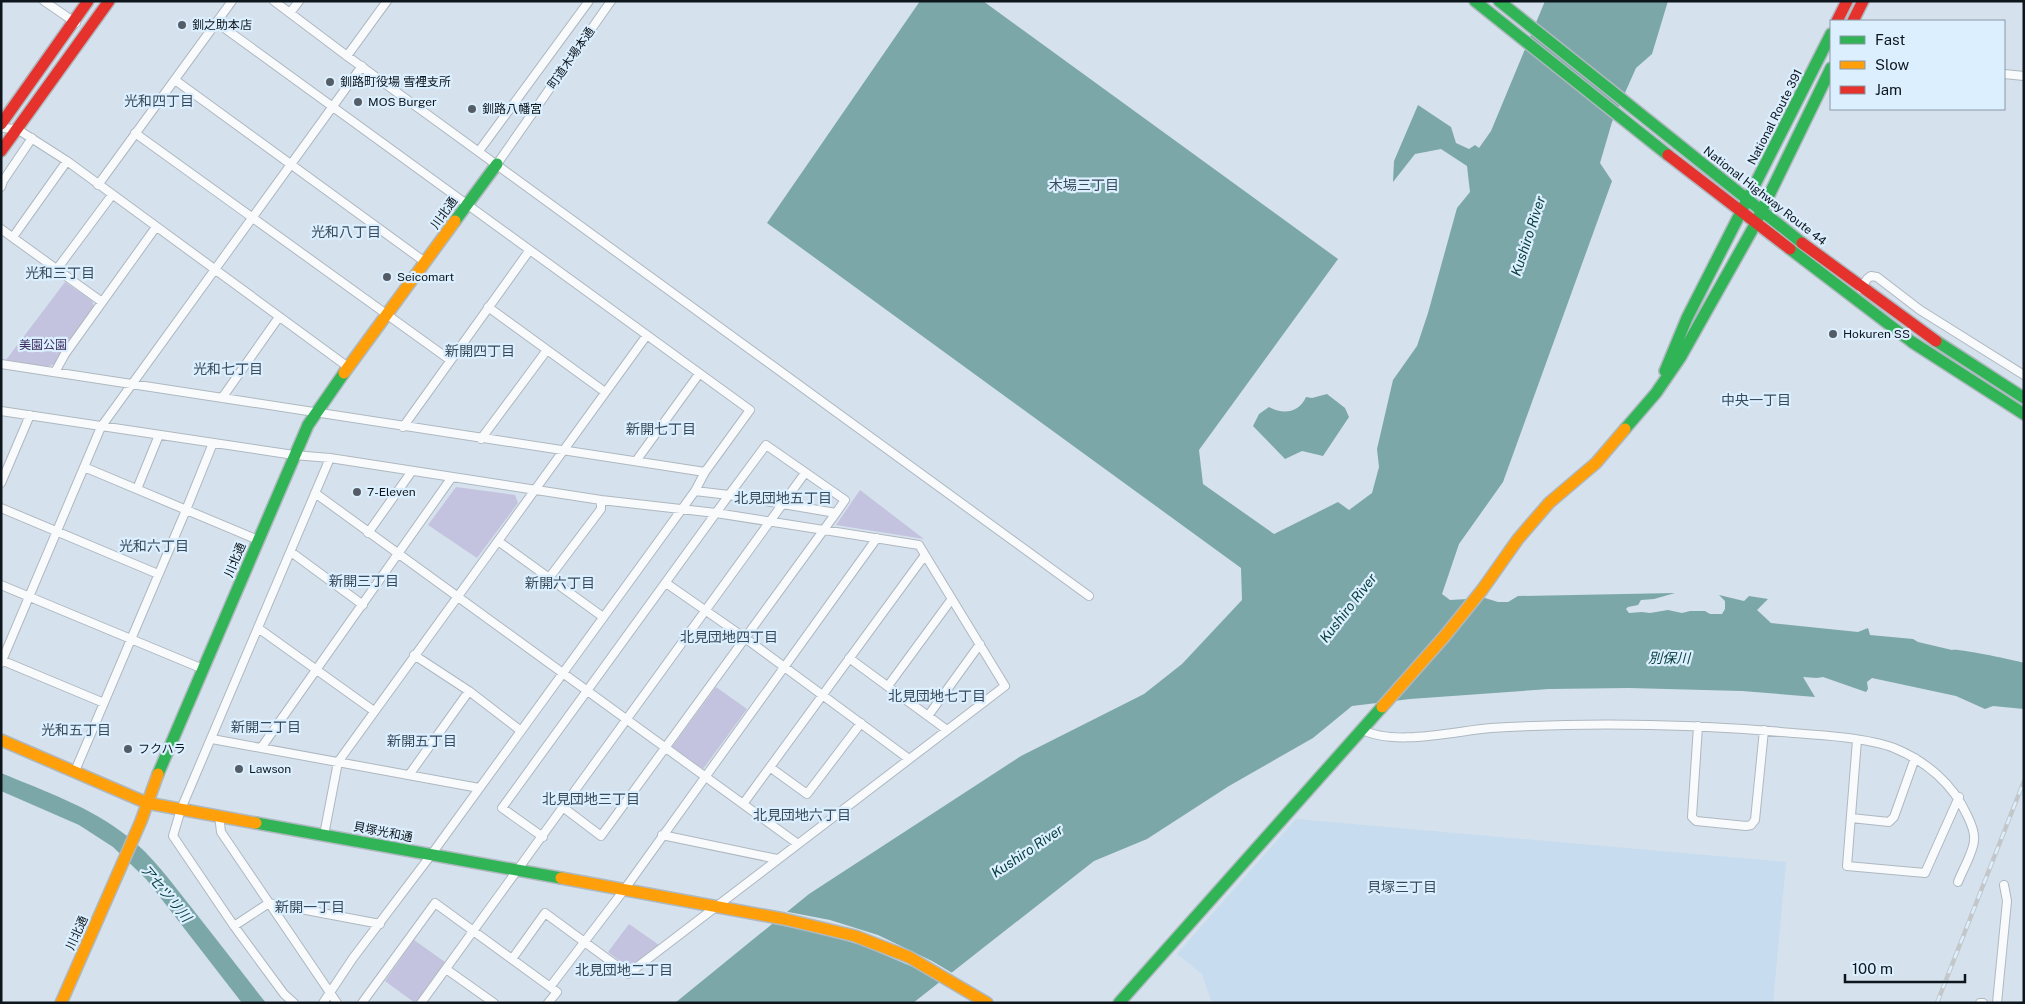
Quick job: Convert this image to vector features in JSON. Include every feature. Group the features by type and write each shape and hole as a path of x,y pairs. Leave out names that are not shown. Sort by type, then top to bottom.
{"main road":[{"path":"1,124 88,1"},
{"path":"1,151 110,1"},
{"path":"1475,1 1522,36 1633,128 1854,299 1912,342 2024,414"},
{"name":"National Highway Route 44","path":"1499,1 1761,212 1968,364 2024,398"},
{"path":"1838,20 1847,1"},
{"path":"1854,20 1863,1"},
{"name":"National Route 391","path":"1656,393 1687,318 1830,36"},
{"path":"1119,1003 1444,637 1482,590 1518,539 1549,503 1596,463 1656,393 1680,358 1756,223 1830,70"},
{"name":"川北通","path":"61,1003 141,821 146,803 175,732 204,669 308,425 348,366 497,164"},
{"name":"貝塚光和通","path":"1,740 146,803 716,906 830,929 876,943 918,961 987,1003"}],"street":[{"path":"44,1 88,31"},
{"path":"98,185 232,1"},
{"path":"274,1 1089,596"},
{"path":"290,13 299,1"},
{"path":"347,56 387,1"},
{"path":"479,151 589,1"},
{"name":"町道木場本通","path":"497,164 611,1"},
{"path":"216,22 750,410 705,472 695,491 431,855 353,958 323,1003"},
{"path":"104,703 2,661 101,427 362,66"},
{"path":"2005,74 2024,76"},
{"path":"174,80 425,262"},
{"path":"1,128 17,129 67,161 348,366"},
{"path":"135,133 450,360"},
{"path":"1,187 3,181 32,138"},
{"path":"13,237 67,161"},
{"path":"57,269 112,195"},
{"path":"55,372 65,354 156,227"},
{"path":"1,229 102,302"},
{"path":"403,427 530,251"},
{"path":"1854,299 1867,279 1871,276 1876,277 1920,310 2024,375"},
{"path":"488,307 605,392"},
{"path":"222,398 279,317"},
{"path":"324,835 338,762 647,336"},
{"path":"481,439 547,350"},
{"path":"1,364 705,472"},
{"path":"636,461 699,374"},
{"path":"1,411 294,455 330,458 601,500 716,513 826,529 919,545 1005,686 628,974 546,913 512,959"},
{"path":"1,483 30,415"},
{"path":"137,489 159,435"},
{"path":"75,771 213,442"},
{"path":"542,837 502,808 766,445 845,500 826,529 601,836 564,808"},
{"path":"294,1003 284,994 234,926 172,836 181,809 330,458"},
{"path":"84,467 258,540"},
{"path":"368,533 412,471"},
{"path":"422,1003 805,473"},
{"path":"261,748 452,477"},
{"path":"695,491 836,513"},
{"path":"315,493 798,844"},
{"path":"549,578 601,509 601,500"},
{"path":"1,508 158,574"},
{"path":"550,987 624,890 877,538"},
{"path":"498,541 603,617"},
{"path":"291,552 363,605"},
{"path":"743,804 925,555"},
{"path":"666,583 745,638 910,759"},
{"path":"1,585 204,669"},
{"path":"888,686 951,600"},
{"path":"258,628 374,711"},
{"path":"928,716 980,644"},
{"path":"414,655 469,691 521,731"},
{"path":"849,658 947,730"},
{"path":"409,775 469,691"},
{"path":"771,768 808,794 861,723"},
{"path":"1361,729 1370,734 1389,738 1490,729 1585,724 1698,726 1764,730 1857,740 1892,748 1915,758 1941,777 1959,797 1973,830 1974,842 1958,882"},
{"path":"1698,726 1692,817 1696,821 1746,826 1751,825 1755,820 1764,730"},
{"path":"212,739 480,788"},
{"path":"1857,740 1847,866 1925,873 1959,797"},
{"path":"1851,818 1890,822 1894,817 1915,758"},
{"path":"219,815 221,832 337,1003"},
{"path":"662,836 777,859"},
{"path":"1997,1003 2007,901 2004,885"},
{"path":"234,926 269,903 380,924"},
{"path":"362,1003 435,903 557,992 548,1003"},
{"path":"446,969 483,1000 494,1003"}],"shaded area":[{"path":"1296,819 1786,862 1773,1003 1214,1003 1211,1000 1202,974 1177,954"}],"green space":[{"name":"美園公園","path":"65,282 92,301 94,306 55,364 46,367 6,360"},
{"path":"456,487 515,495 518,503 477,558 428,525"},
{"path":"860,490 924,539 836,525"},
{"path":"716,687 747,709 703,769 672,747"},
{"path":"629,924 659,945 629,968 608,952"},
{"path":"414,940 445,962 415,1003 385,981"}],"water":[{"path":"920,1 983,1 1338,259 1199,450 1203,484 1274,534 1338,502 1349,510 1372,493 1379,467 1377,449 1393,380 1417,346 1457,208 1470,192 1467,166 1441,149 1415,154 1393,182 1394,161 1418,105 1451,127 1456,143 1469,149 1475,145 1479,148 1491,131 1545,1 1668,1 1652,54 1636,68 1612,122 1600,163 1612,181 1503,482 1459,544 1442,594 1450,600 1485,598 1498,602 1508,602 1518,596 1675,593 1654,599 1641,600 1638,605 1626,609 1629,613 1650,613 1668,610 1682,613 1705,611 1710,614 1722,614 1725,609 1725,601 1719,595 1744,601 1749,596 1768,599 1757,610 1771,623 1858,632 1868,628 1870,635 1913,639 1918,642 1952,650 1974,652 2024,663 2024,709 1993,706 1985,709 1956,696 1872,678 1867,682 1868,689 1866,692 1823,677 1803,677 1815,697 1742,691 1629,688 1549,689 1410,699 1352,706 1313,738 1229,786 1147,839 1094,861 913,1003 675,1003 809,894 1021,756 1144,694 1182,664 1242,600 1241,568 767,223"},
{"path":"1327,394 1345,408 1349,417 1323,456 1302,451 1285,459 1253,426 1259,414 1269,407 1274,410 1290,411 1299,406 1306,397 1312,398"},
{"name":"アセツリ川","path":"1,773 83,808 98,816 136,843 169,879 266,1003 242,1003 146,879 113,847 79,825 1,791"}],"pier":[{"path":"783,911 830,920 878,935 932,961 954,974 942,983 913,967 861,945 814,932 769,923"}],"railway":[{"path":"1937,1003 2024,781"}],"traffic: fast":[{"path":"1475,1 1668,155"},
{"path":"1499,1 1802,243"},
{"path":"1743,208 1830,36"},
{"path":"1757,220 1830,70"},
{"path":"455,221 497,164"},
{"path":"1665,371 1687,318 1741,212"},
{"path":"1625,429 1656,393 1680,358 1756,223"},
{"path":"1790,249 1912,342 2024,414"},
{"path":"1936,341 2024,398"},
{"path":"158,774 308,425 344,373"},
{"path":"1119,1003 1382,707"},
{"path":"256,823 561,878"}],"traffic: slow":[{"path":"344,373 455,221"},
{"path":"1382,707 1444,637 1482,590 1518,539 1549,503 1596,463 1625,429"},
{"path":"1,740 147,803 256,823"},
{"path":"61,1003 141,821 158,774"},
{"path":"561,878 784,919 855,936 909,957 987,1003"}],"traffic: jam":[{"path":"1,124 88,1"},
{"path":"1,151 109,1"},
{"path":"1838,20 1847,1"},
{"path":"1854,20 1863,1"},
{"path":"1668,155 1790,249"},
{"path":"1802,243 1936,341"}],"place":[{"name":"釧之助本店","path":"182,25"},
{"name":"釧路町役場 雪裡支所","path":"330,82"},
{"name":"MOS Burger","path":"358,102"},
{"name":"釧路八幡宮","path":"472,109"},
{"name":"Seicomart","path":"387,277"},
{"name":"Hokuren SS","path":"1833,334"},
{"name":"7-Eleven","path":"357,492"},
{"name":"フクハラ","path":"128,749"},
{"name":"Lawson","path":"239,769"}],"district":[{"name":"光和四丁目","path":"159,101"},
{"name":"木場三丁目","path":"1084,185"},
{"name":"光和八丁目","path":"346,232"},
{"name":"光和三丁目","path":"60,273"},
{"name":"新開四丁目","path":"480,351"},
{"name":"光和七丁目","path":"228,369"},
{"name":"中央一丁目","path":"1756,400"},
{"name":"新開七丁目","path":"661,429"},
{"name":"北見団地五丁目","path":"783,498"},
{"name":"光和六丁目","path":"154,546"},
{"name":"新開三丁目","path":"364,581"},
{"name":"新開六丁目","path":"560,583"},
{"name":"北見団地四丁目","path":"729,637"},
{"name":"北見団地七丁目","path":"937,696"},
{"name":"新開二丁目","path":"266,727"},
{"name":"光和五丁目","path":"76,730"},
{"name":"新開五丁目","path":"422,741"},
{"name":"北見団地三丁目","path":"591,799"},
{"name":"北見団地六丁目","path":"802,815"},
{"name":"貝塚三丁目","path":"1402,887"},
{"name":"新開一丁目","path":"310,907"},
{"name":"北見団地二丁目","path":"624,970"}],"water label":[{"name":"Kushiro River","path":"1528,236"},
{"name":"Kushiro River","path":"1348,608"},
{"name":"別保川","path":"1669,658"},
{"name":"Kushiro River","path":"1027,851"}]}
